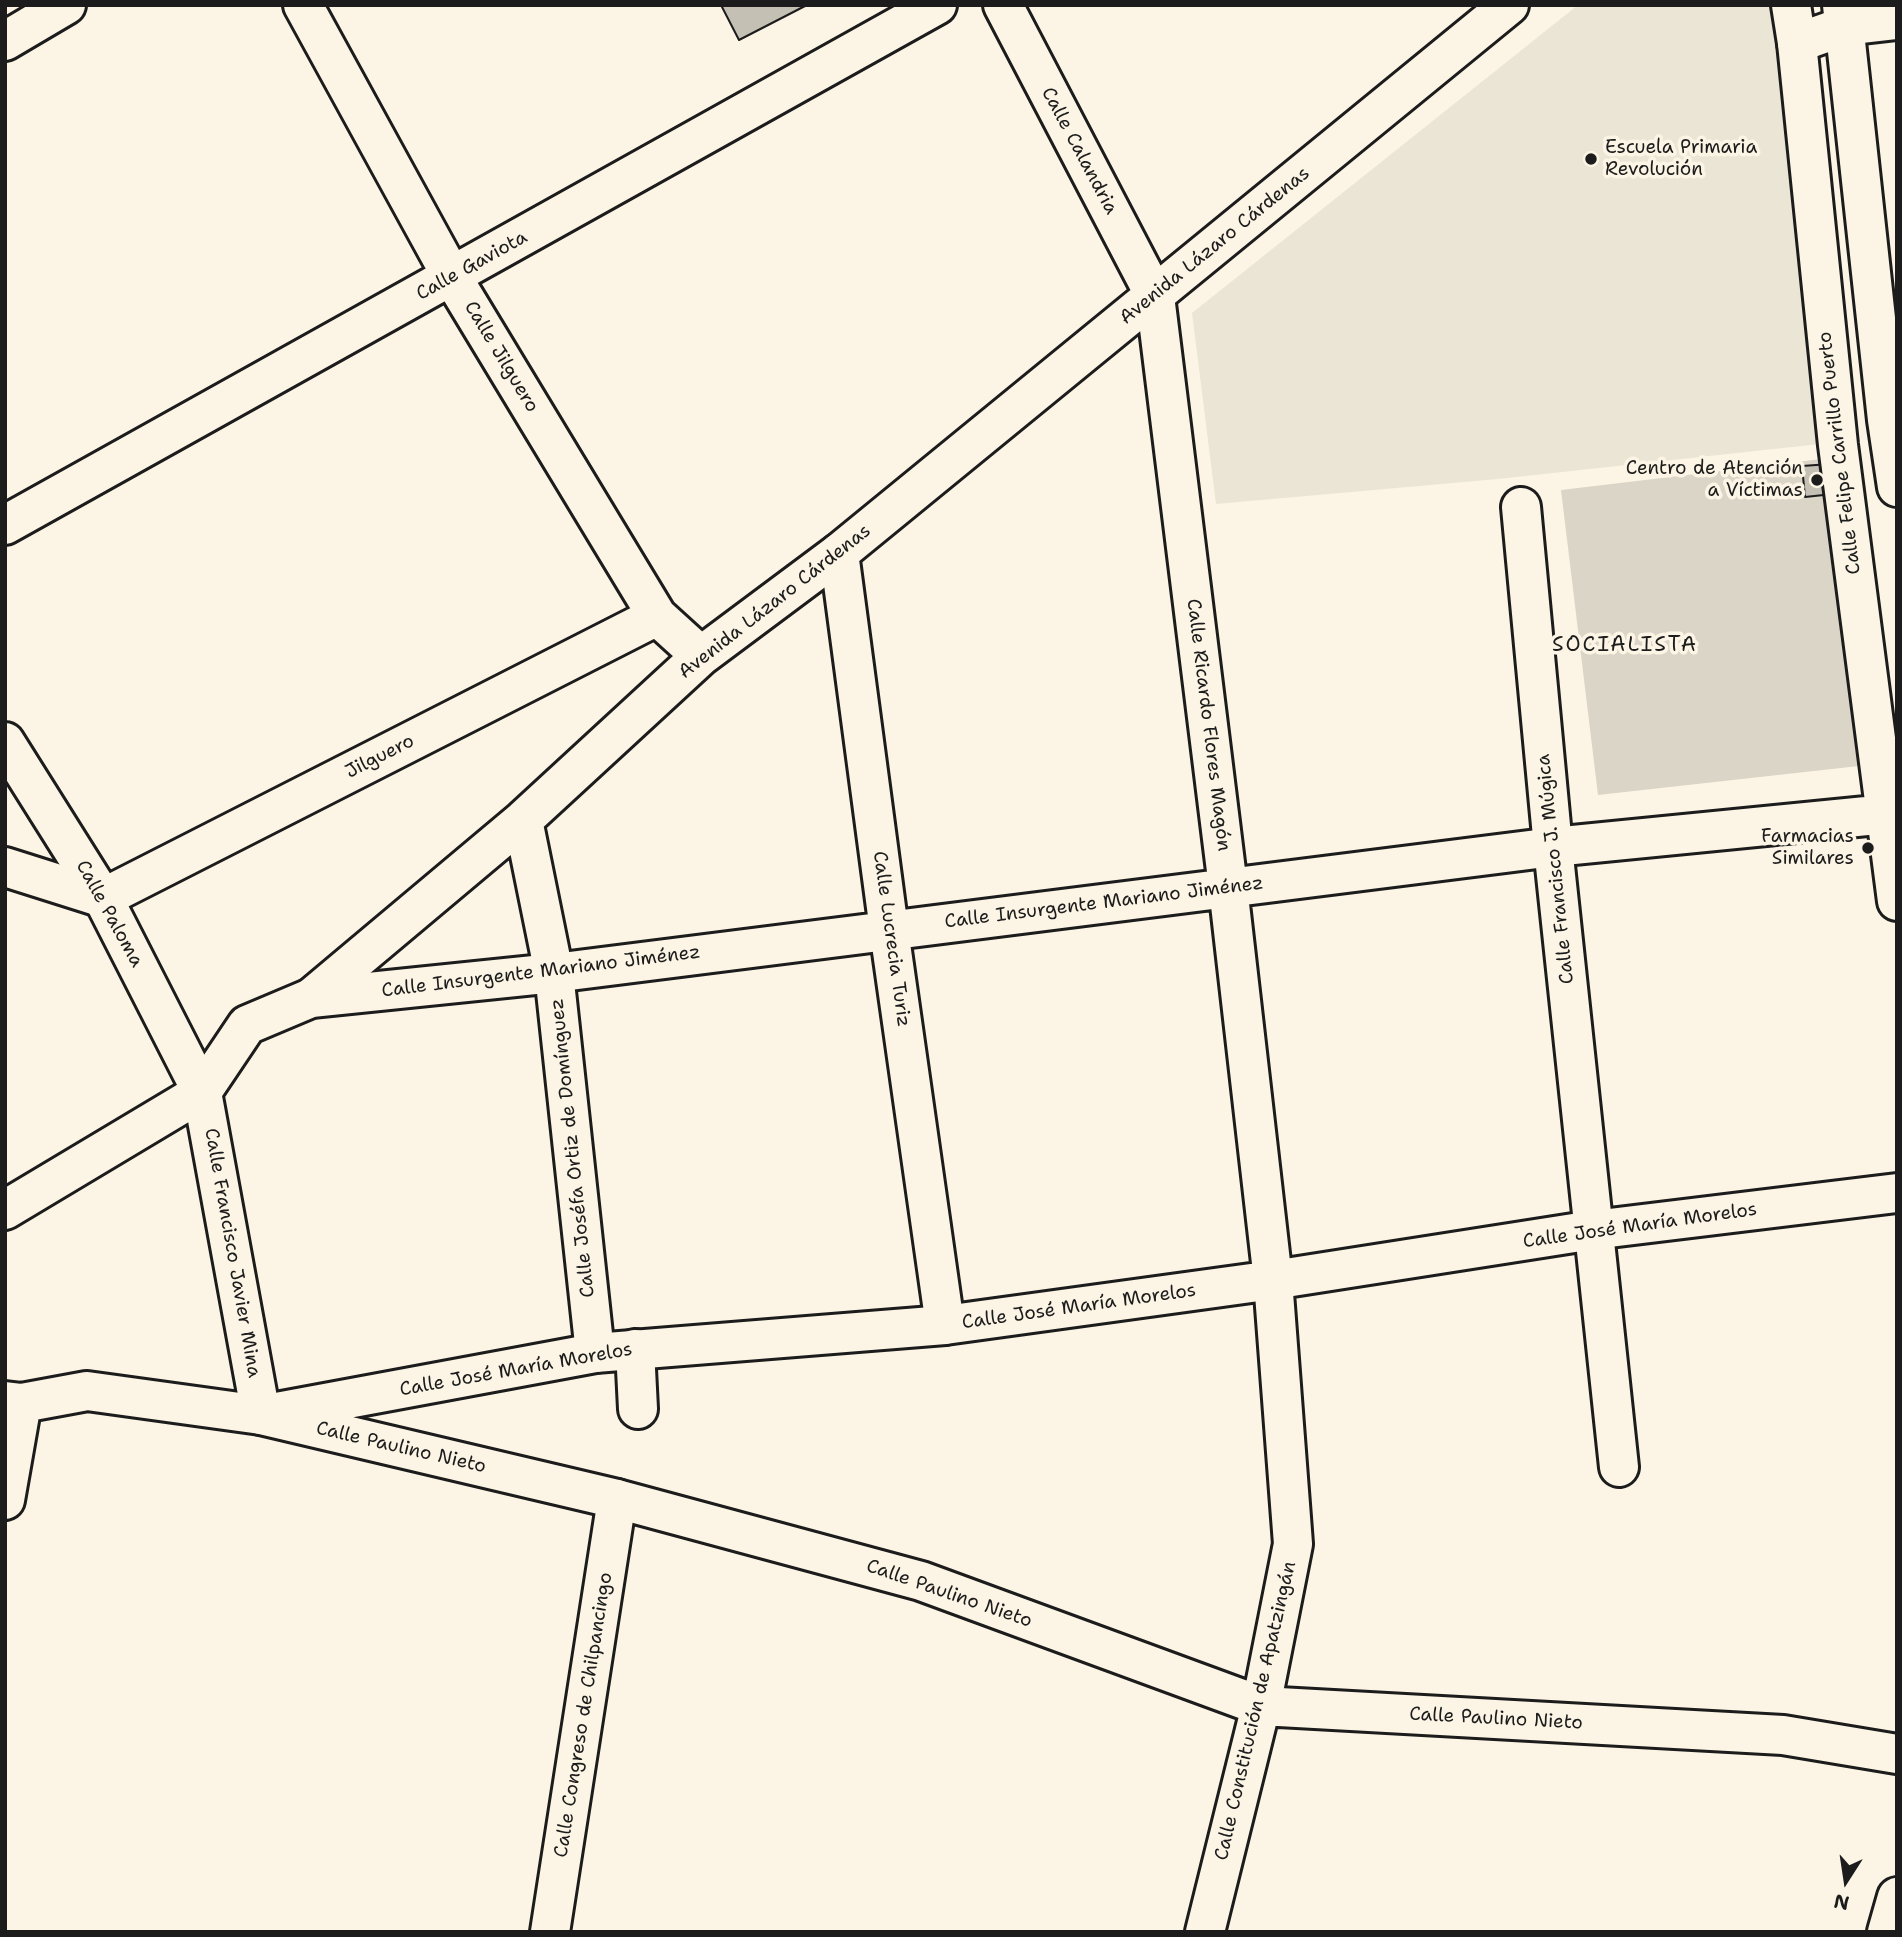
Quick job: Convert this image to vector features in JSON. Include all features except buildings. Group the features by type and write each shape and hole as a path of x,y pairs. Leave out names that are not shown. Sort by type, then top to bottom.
{"street":[{"path":"5,41 66,5"},
{"name":"Calle Jilguero","path":"303,5 452,277 657,616 701,656"},
{"name":"Calle Gaviota","path":"5,525 937,5"},
{"name":"Calle Calandria","path":"1003,5 1155,296"},
{"name":"Avenida Lázaro Cárdenas","path":"5,1210 202,1092 247,1025 312,998 523,820 701,656 839,553 1509,5"},
{"name":"Calle Felipe Carrillo Puerto","path":"1791,5 1838,445 1891,813 1897,901"},
{"path":"1843,16 1892,420 1897,487"},
{"path":"1797,43 1843,16 1897,20"},
{"name":"Calle Ricardo Flores Magón","path":"1155,296 1228,887 1273,1280"},
{"name":"Calle Francisco J. Múgica","path":"1521,507 1553,847 1619,1467"},
{"name":"Calle Lucrecia Turiz","path":"839,553 945,1325"},
{"name":"Jilguero","path":"103,898 657,616"},
{"name":"Calle Paloma","path":"5,742 103,898 202,1092"},
{"name":"Calle Insurgente Mariano Jiménez","path":"312,998 554,973 1553,847 1891,813"},
{"name":"Calle Joséfa Ortiz de Domínguez","path":"523,820 554,973 595,1353"},
{"path":"5,867 103,898"},
{"name":"Calle Francisco Javier Mina","path":"202,1092 261,1415"},
{"name":"Calle José María Morelos","path":"261,1415 595,1353 945,1325 1273,1280 1594,1230 1897,1193"},
{"name":"Calle Constitución de Apatzingán","path":"1205,1932 1261,1706 1293,1544 1273,1280"},
{"path":"635,1349 638,1409"},
{"name":"Calle Paulino Nieto","path":"13,1402 87,1391 261,1415 617,1499 921,1581 1261,1706 1783,1735 1897,1754"},
{"path":"5,1500 13,1402"},
{"name":"Calle Congreso de Chilpancingo","path":"550,1932 617,1499"},
{"path":"1887,1932 1897,1897"}],"shaded area":[{"name":"Escuela Primaria Revolución","path":"1578,5 1780,5 1829,443 1498,479 1216,504 1192,313"},
{"path":"1830,458 1868,765 1598,795 1561,490"}],"place":[{"name":"Escuela Primaria Revolución","path":"1591,159"},
{"name":"Centro de Atención a Víctimas","path":"1817,480"},
{"name":"Farmacias Similares","path":"1868,848"}],"district":[{"name":"SOCIALISTA","path":"1625,646"}]}
